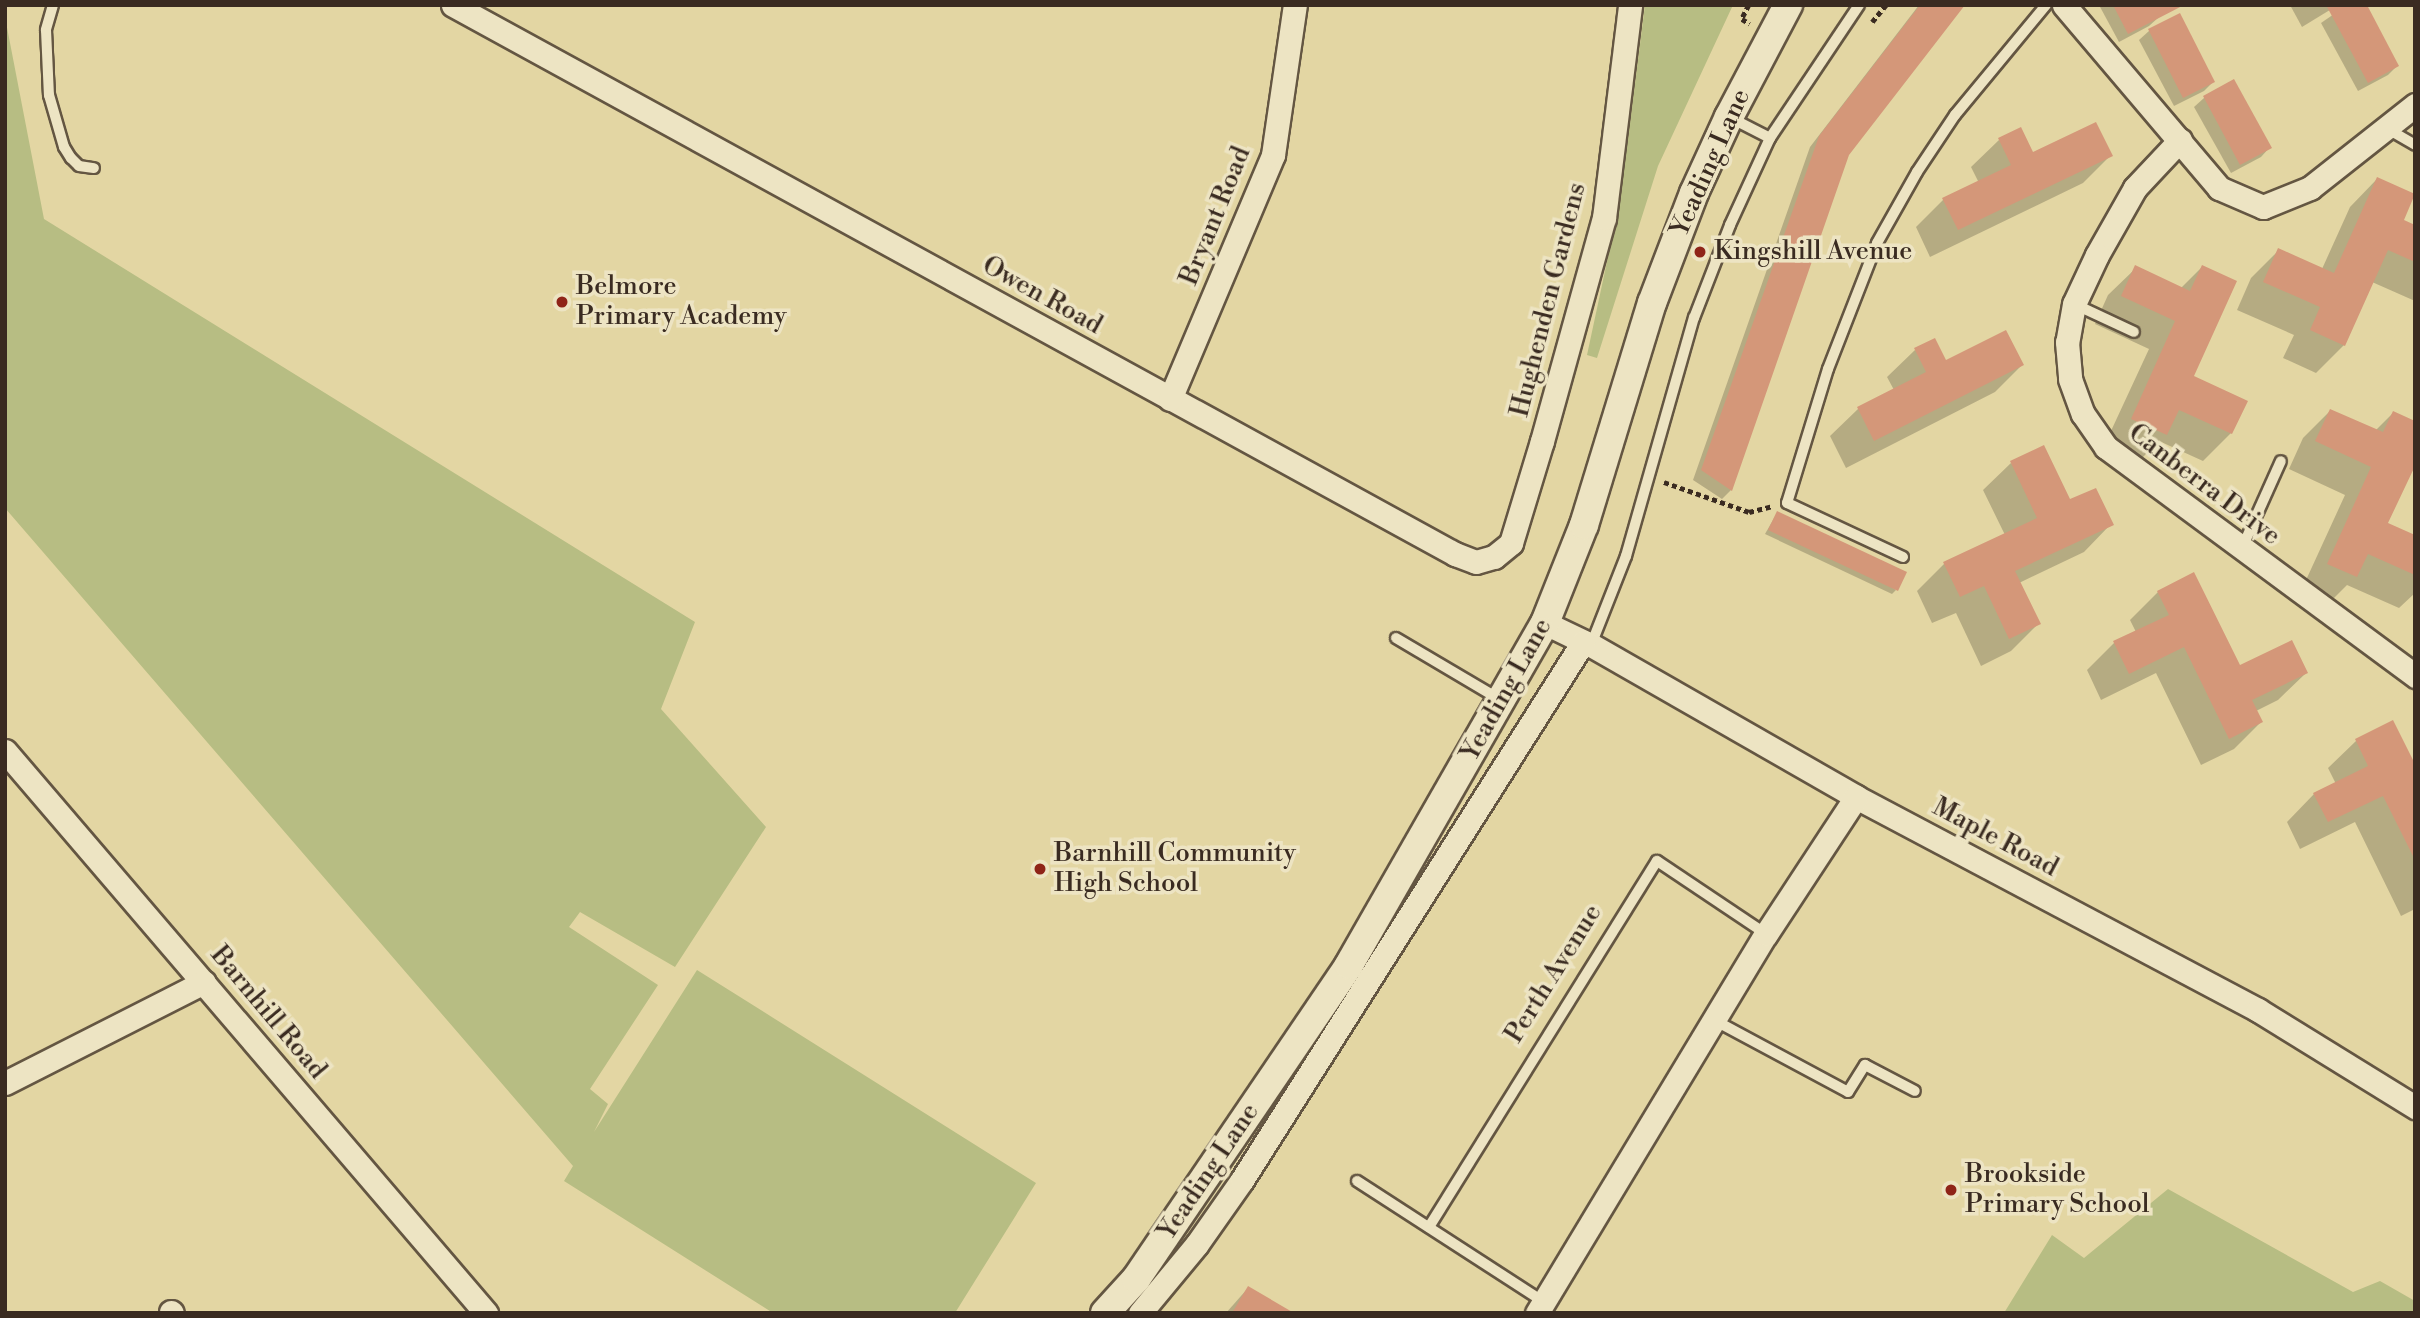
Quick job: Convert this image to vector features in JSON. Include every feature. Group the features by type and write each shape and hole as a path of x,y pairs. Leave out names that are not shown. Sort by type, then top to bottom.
{"street":[{"name":"Owen Road","path":"453,5 1455,554 1476,562 1494,557 1511,543 1542,441"},
{"name":"Bryant Road","path":"1170,398 1273,155 1294,5"},
{"name":"Hughenden Gardens","path":"1542,441 1604,218 1630,5"},
{"name":"Yeading Lane","path":"1105,1313 1136,1279 1349,965 1545,623 1584,525 1652,303 1694,193 1729,117 1788,5"},
{"path":"2064,5 2219,188 2263,207 2310,188 2415,105"},
{"name":"Canberra Drive","path":"2180,140 2135,188 2097,255 2074,304 2067,342 2070,379 2083,414 2106,447 2242,548 2411,666"},
{"name":"Maple Road","path":"1545,623 1587,644 1856,797 2258,1010 2415,1107"},
{"path":"1140,1313 1197,1244 1242,1180 1587,644"},
{"name":"Barnhill Road","path":"5,751 486,1313"},
{"path":"1541,1307 1766,934 1856,797"},
{"path":"5,1083 204,982"}],"lane":[{"path":"53,5 46,30 49,95 64,147 79,166 94,168"},
{"path":"1587,644 1626,556 1694,318 1730,225 1770,138 1859,5"},
{"path":"1903,557 1787,503 1828,369 1877,243 1917,172 1955,115 2046,5"},
{"path":"1729,117 1770,138"},
{"path":"2386,128 2415,145"},
{"path":"2074,304 2134,332"},
{"path":"2242,548 2281,461"},
{"path":"1396,638 1502,701"},
{"name":"Perth Avenue","path":"1429,1227 1657,861 1766,934"},
{"path":"1714,1020 1847,1092 1865,1065 1915,1091"},
{"path":"1357,1181 1429,1227 1541,1307"}],"path":[{"path":"1749,5 1742,19 1750,24"},
{"path":"1650,477 1749,512 1787,503"}],"green space":[{"path":"1645,5 1733,5 1658,166 1597,358 1587,355 1620,201"},
{"path":"5,17 44,219 695,622 661,709 766,827 675,967 580,912 569,927 658,985 590,1089 608,1104 594,1132 697,970 1036,1183 955,1313 773,1313 564,1181 573,1166 5,508"},
{"path":"2168,1189 2353,1292 2380,1281 2415,1301 2415,1313 2004,1313 2052,1235 2084,1258"}],"building":[{"path":"1920,5 1965,5 1849,155 1732,491 1701,470 1819,136"},
{"path":"2113,5 2184,5 2128,34"},
{"path":"2326,5 2367,5 2399,66 2368,83"},
{"path":"2180,13 2215,82 2183,98 2148,29"},
{"path":"2234,79 2272,148 2240,165 2203,96"},
{"path":"2096,122 2113,156 1958,230 1942,198 2011,165 1998,138 2021,127 2033,152"},
{"path":"2377,177 2415,194 2404,220 2415,225 2415,262 2388,250 2345,346 2310,330 2320,307 2263,282 2278,248 2334,273"},
{"path":"2135,265 2190,291 2202,265 2237,281 2194,376 2248,401 2232,434 2179,410 2167,435 2131,419 2175,321 2121,296"},
{"path":"2006,330 2024,365 1874,441 1857,407 1926,372 1914,348 1935,338 1946,360"},
{"path":"2330,409 2383,432 2393,411 2415,421 2415,466 2388,523 2415,535 2415,575 2368,554 2357,577 2327,564 2371,467 2315,441"},
{"path":"2044,445 2070,499 2096,488 2114,525 2015,571 2041,624 2009,639 1984,586 1960,597 1943,562 2037,518 2010,461"},
{"path":"1777,511 1907,572 1898,591 1768,530"},
{"path":"2194,572 2240,665 2292,640 2308,673 2252,700 2263,722 2229,739 2184,647 2129,674 2113,641 2169,615 2157,591"},
{"path":"2393,720 2415,764 2415,860 2383,796 2328,822 2313,793 2368,766 2355,739"},
{"path":"1248,1286 1294,1313 1232,1313"}],"place":[{"name":"Kingshill Avenue","path":"1700,252"},
{"name":"Belmore Primary Academy","path":"562,302"},
{"name":"Barnhill Community High School","path":"1040,869"},
{"name":"Brookside Primary School","path":"1951,1190"}]}
